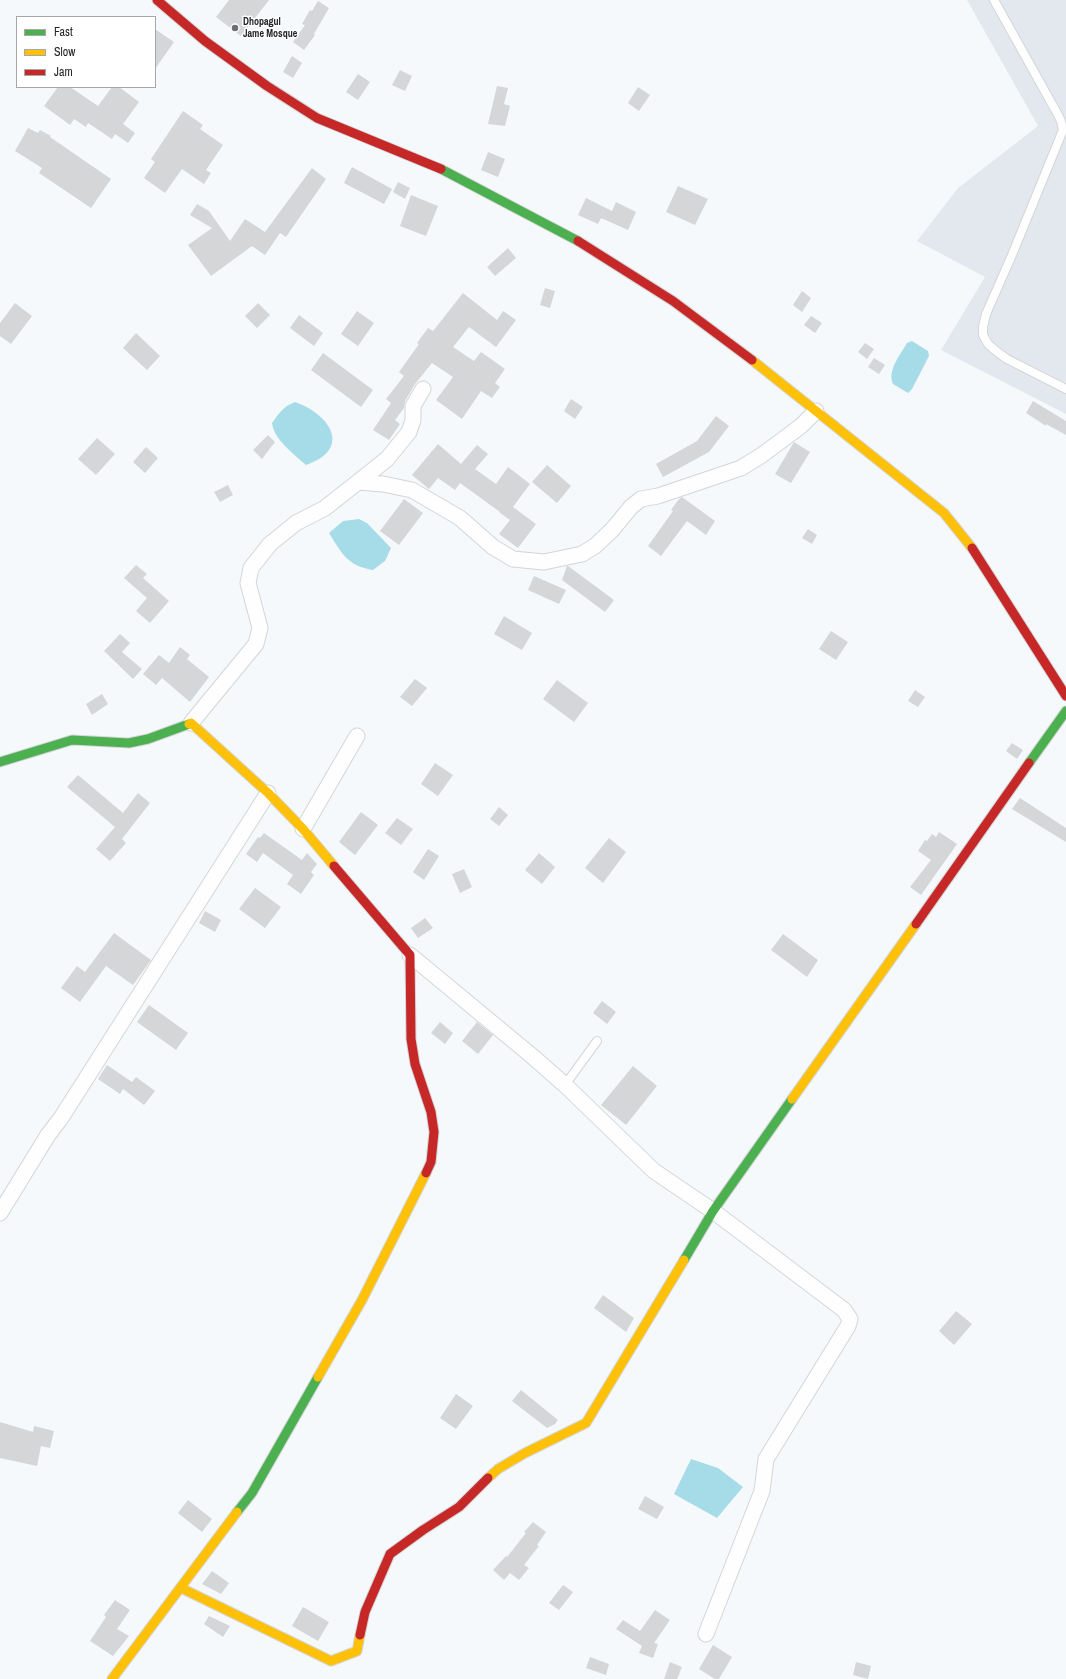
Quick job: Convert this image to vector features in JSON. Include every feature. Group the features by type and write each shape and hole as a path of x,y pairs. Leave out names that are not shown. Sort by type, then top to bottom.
{"main road":[{"path":"157,0 212,46 267,86 317,118 436,167 585,244 673,301 741,352 944,513 970,544 1066,696"},
{"path":"181,1588 330,1661 357,1651 365,1612 390,1554 423,1530 459,1507 498,1469 525,1453 586,1423 713,1211 1066,711"},
{"path":"0,762 72,740 129,743 148,739 191,723 268,793 303,829 410,955 411,1039 415,1064 432,1112 434,1150 430,1162 362,1300 252,1493 112,1679"}],"street":[{"path":"191,723 256,644 260,628 248,583 251,568 270,544 296,524 325,508 387,459 409,432 413,420 413,406 423,389"},
{"path":"358,482 383,484 412,490 460,518 493,547 513,559 544,562 582,554 595,546 612,530 631,507 641,499 658,496 741,468 762,455 801,426 816,411"},
{"path":"303,829 357,736"},
{"path":"0,1213 40,1148 61,1118 268,793"},
{"path":"410,955 565,1085 654,1171 713,1211 844,1310 850,1319 848,1326 766,1459 762,1491 706,1634"}],"lane":[{"path":"994,0 1057,113 1063,130 1012,256 986,314 983,334 988,344 1007,359 1066,389"},
{"path":"565,1085 597,1041"}],"shaded area":[{"path":"967,0 1066,0 1066,414 941,350 985,277 917,241 958,188 1038,126"}],"water":[{"path":"912,341 928,351 929,356 912,389 908,393 893,384 892,374 895,363 907,343"},
{"path":"295,402 307,407 318,415 326,423 331,432 332,441 329,450 320,458 306,465 280,441 276,435 272,423 282,410"},
{"path":"359,519 367,523 391,548 385,561 373,570 357,565 346,558 329,533 343,521"},
{"path":"691,1459 718,1468 743,1487 717,1518 674,1494"}],"building":[{"path":"229,0 269,0 241,36 216,17"},
{"path":"318,1 329,8 314,34 315,35 304,50 293,42 305,25 302,24 310,10 312,11"},
{"path":"156,30 174,42 156,68"},
{"path":"292,56 302,63 293,78 283,72"},
{"path":"400,70 412,76 405,91 392,85"},
{"path":"358,74 370,82 358,100 346,92"},
{"path":"497,86 508,88 504,104 510,106 505,126 488,124"},
{"path":"638,87 650,95 639,111 628,103"},
{"path":"57,88 71,88 98,106 111,88 120,88 139,102 123,124 135,133 128,143 115,134 112,139 88,123 86,127 74,119 70,125 44,106"},
{"path":"183,111 203,125 200,129 223,145 206,170 211,173 204,184 182,169 165,193 144,178 155,162 151,159"},
{"path":"28,128 38,133 40,130 51,136 50,137 111,179 91,208 39,173 42,168 15,151"},
{"path":"488,152 505,159 498,177 481,170"},
{"path":"352,167 392,189 384,204 344,183"},
{"path":"312,168 326,179 286,237 280,233 265,255 252,246 211,276 188,245 212,228 190,215 197,204 209,211 230,241 245,219 265,232"},
{"path":"398,182 410,188 405,199 393,192"},
{"path":"678,186 708,199 695,225 666,212"},
{"path":"411,195 438,206 426,236 400,226"},
{"path":"586,198 612,211 616,202 636,212 628,230 601,218 598,224 578,215"},
{"path":"508,248 516,258 495,276 487,267"},
{"path":"545,288 555,291 550,308 540,305"},
{"path":"802,291 811,298 802,312 793,305"},
{"path":"463,293 497,320 503,311 516,320 496,347 469,327 453,347 474,361 481,352 505,369 495,383 500,387 492,398 481,391 462,419 436,400 453,377 432,363 415,384 405,401 404,408 395,420 400,424 389,440 373,430 391,403 386,399 404,376 399,372 419,344 417,343 428,328 433,331"},
{"path":"15,303 32,316 11,344 0,336 0,323"},
{"path":"258,303 270,315 257,328 245,316"},
{"path":"357,311 374,323 358,346 341,334"},
{"path":"299,315 323,333 314,346 290,328"},
{"path":"811,316 822,323 815,333 804,325"},
{"path":"136,333 160,356 147,370 123,348"},
{"path":"865,343 874,349 867,359 858,352"},
{"path":"323,353 373,390 361,407 311,370"},
{"path":"874,358 885,365 879,374 868,367"},
{"path":"571,399 583,407 575,419 564,411"},
{"path":"1033,401 1066,421 1066,435 1046,424 1046,426 1026,413"},
{"path":"716,416 729,426 709,452 663,477 656,464 697,441"},
{"path":"268,435 275,442 262,459 253,450"},
{"path":"97,438 115,454 96,475 78,459"},
{"path":"794,442 810,452 791,483 775,474"},
{"path":"438,444 461,464 477,445 488,454 475,469 496,484 508,467 530,484 513,507 536,524 518,548 499,534 510,520 460,483 455,490 438,478 429,489 412,475"},
{"path":"146,447 158,458 145,473 133,462"},
{"path":"547,465 571,486 557,503 532,482"},
{"path":"228,485 233,495 220,502 214,492"},
{"path":"682,497 715,521 706,535 687,521 661,556 648,546 673,511 671,510"},
{"path":"404,499 423,513 399,545 380,531"},
{"path":"808,529 817,535 812,544 802,538"},
{"path":"136,565 147,574 143,578 169,601 150,623 136,611 147,598 124,578"},
{"path":"567,566 614,600 605,612 562,580"},
{"path":"534,576 566,590 559,604 528,590"},
{"path":"504,616 532,633 522,650 494,634"},
{"path":"831,631 848,642 836,660 819,649"},
{"path":"120,634 130,643 122,652 142,669 133,679 104,651"},
{"path":"180,647 190,655 187,659 209,677 190,702 162,678 156,685 143,674 159,655 169,663"},
{"path":"415,679 427,688 412,706 400,697"},
{"path":"557,680 588,703 574,722 543,699"},
{"path":"915,690 925,697 918,707 908,701"},
{"path":"102,694 108,704 92,715 86,704"},
{"path":"1012,743 1023,750 1017,759 1006,751"},
{"path":"435,763 453,775 438,796 421,784"},
{"path":"78,775 123,813 138,793 150,803 122,839 126,843 110,861 96,849 115,827 67,787"},
{"path":"1020,798 1066,828 1066,842 1012,809"},
{"path":"499,807 508,815 499,826 490,819"},
{"path":"361,812 378,825 355,855 339,842"},
{"path":"397,818 413,829 401,845 385,833"},
{"path":"939,832 957,844 921,895 910,887 931,860 918,851 925,840 927,841 932,834 936,837"},
{"path":"264,833 302,860 307,853 317,864 311,872 314,875 301,894 287,884 293,875 263,853 257,862 246,854 258,837 260,838"},
{"path":"609,838 626,852 603,883 585,868"},
{"path":"428,849 439,856 424,880 413,872"},
{"path":"539,853 555,867 542,884 525,870"},
{"path":"464,869 472,887 460,893 452,874"},
{"path":"255,888 281,907 265,928 239,909"},
{"path":"205,911 221,920 215,932 199,923"},
{"path":"425,918 433,928 418,938 411,928"},
{"path":"114,933 151,960 133,985 106,966 80,1002 61,988 77,966 85,972"},
{"path":"783,934 818,960 807,977 771,950"},
{"path":"602,1001 616,1012 607,1024 593,1013"},
{"path":"149,1005 188,1033 176,1050 137,1022"},
{"path":"440,1022 453,1033 445,1044 431,1033"},
{"path":"477,1022 493,1035 478,1054 462,1041"},
{"path":"107,1065 132,1082 136,1077 155,1091 144,1105 123,1089 120,1094 98,1079"},
{"path":"633,1066 657,1086 626,1125 601,1105"},
{"path":"603,1295 634,1318 626,1332 594,1308"},
{"path":"956,1311 972,1324 954,1345 939,1331"},
{"path":"521,1390 558,1420 555,1424 547,1428 512,1401"},
{"path":"456,1394 473,1406 456,1429 440,1418"},
{"path":"0,1422 33,1432 34,1426 54,1431 50,1448 41,1446 37,1466 0,1458"},
{"path":"645,1496 664,1507 657,1519 638,1509"},
{"path":"188,1500 212,1519 202,1532 178,1513"},
{"path":"533,1522 546,1532 537,1545 539,1546 524,1565 529,1568 519,1580 510,1573 504,1580 493,1570 506,1556 507,1557 526,1533 524,1532"},
{"path":"212,1571 229,1583 221,1594 202,1584"},
{"path":"563,1585 573,1592 559,1610 549,1603"},
{"path":"115,1600 130,1610 117,1629 129,1636 113,1656 90,1641 106,1617 104,1615"},
{"path":"303,1607 329,1622 318,1641 292,1626"},
{"path":"655,1610 670,1620 654,1643 658,1644 653,1658 639,1653 642,1646 616,1629 623,1620 640,1631"},
{"path":"209,1616 230,1626 223,1637 204,1624"},
{"path":"713,1645 732,1657 719,1679 715,1679 699,1669"},
{"path":"590,1657 609,1664 606,1675 586,1668"},
{"path":"670,1662 682,1667 677,1679 664,1679"},
{"path":"856,1662 871,1666 868,1679 853,1675"}],"traffic: fast":[{"path":"441,169 578,241"},
{"path":"1029,763 1066,711"},
{"path":"0,762 72,740 129,743 148,739 189,724"},
{"path":"684,1260 713,1211 792,1099"},
{"path":"237,1512 252,1493 318,1377"}],"traffic: slow":[{"path":"752,360 944,513 972,548"},
{"path":"189,724 191,723 268,793 303,829 334,866"},
{"path":"792,1099 916,924"},
{"path":"318,1377 362,1300 426,1173"},
{"path":"488,1478 498,1469 525,1453 586,1423 684,1260"},
{"path":"112,1679 237,1512"},
{"path":"181,1588 331,1661 357,1651 360,1635"}],"traffic: jam":[{"path":"157,0 205,41 267,86 317,118 441,169"},
{"path":"578,241 673,301 752,360"},
{"path":"972,548 1066,696"},
{"path":"916,924 1029,763"},
{"path":"334,866 410,955 411,1039 415,1064 431,1112 434,1132 431,1162 426,1173"},
{"path":"360,1635 365,1612 390,1554 423,1530 459,1507 488,1478"}],"place":[{"name":"Dhopagul Jame Mosque","path":"235,28"}]}
